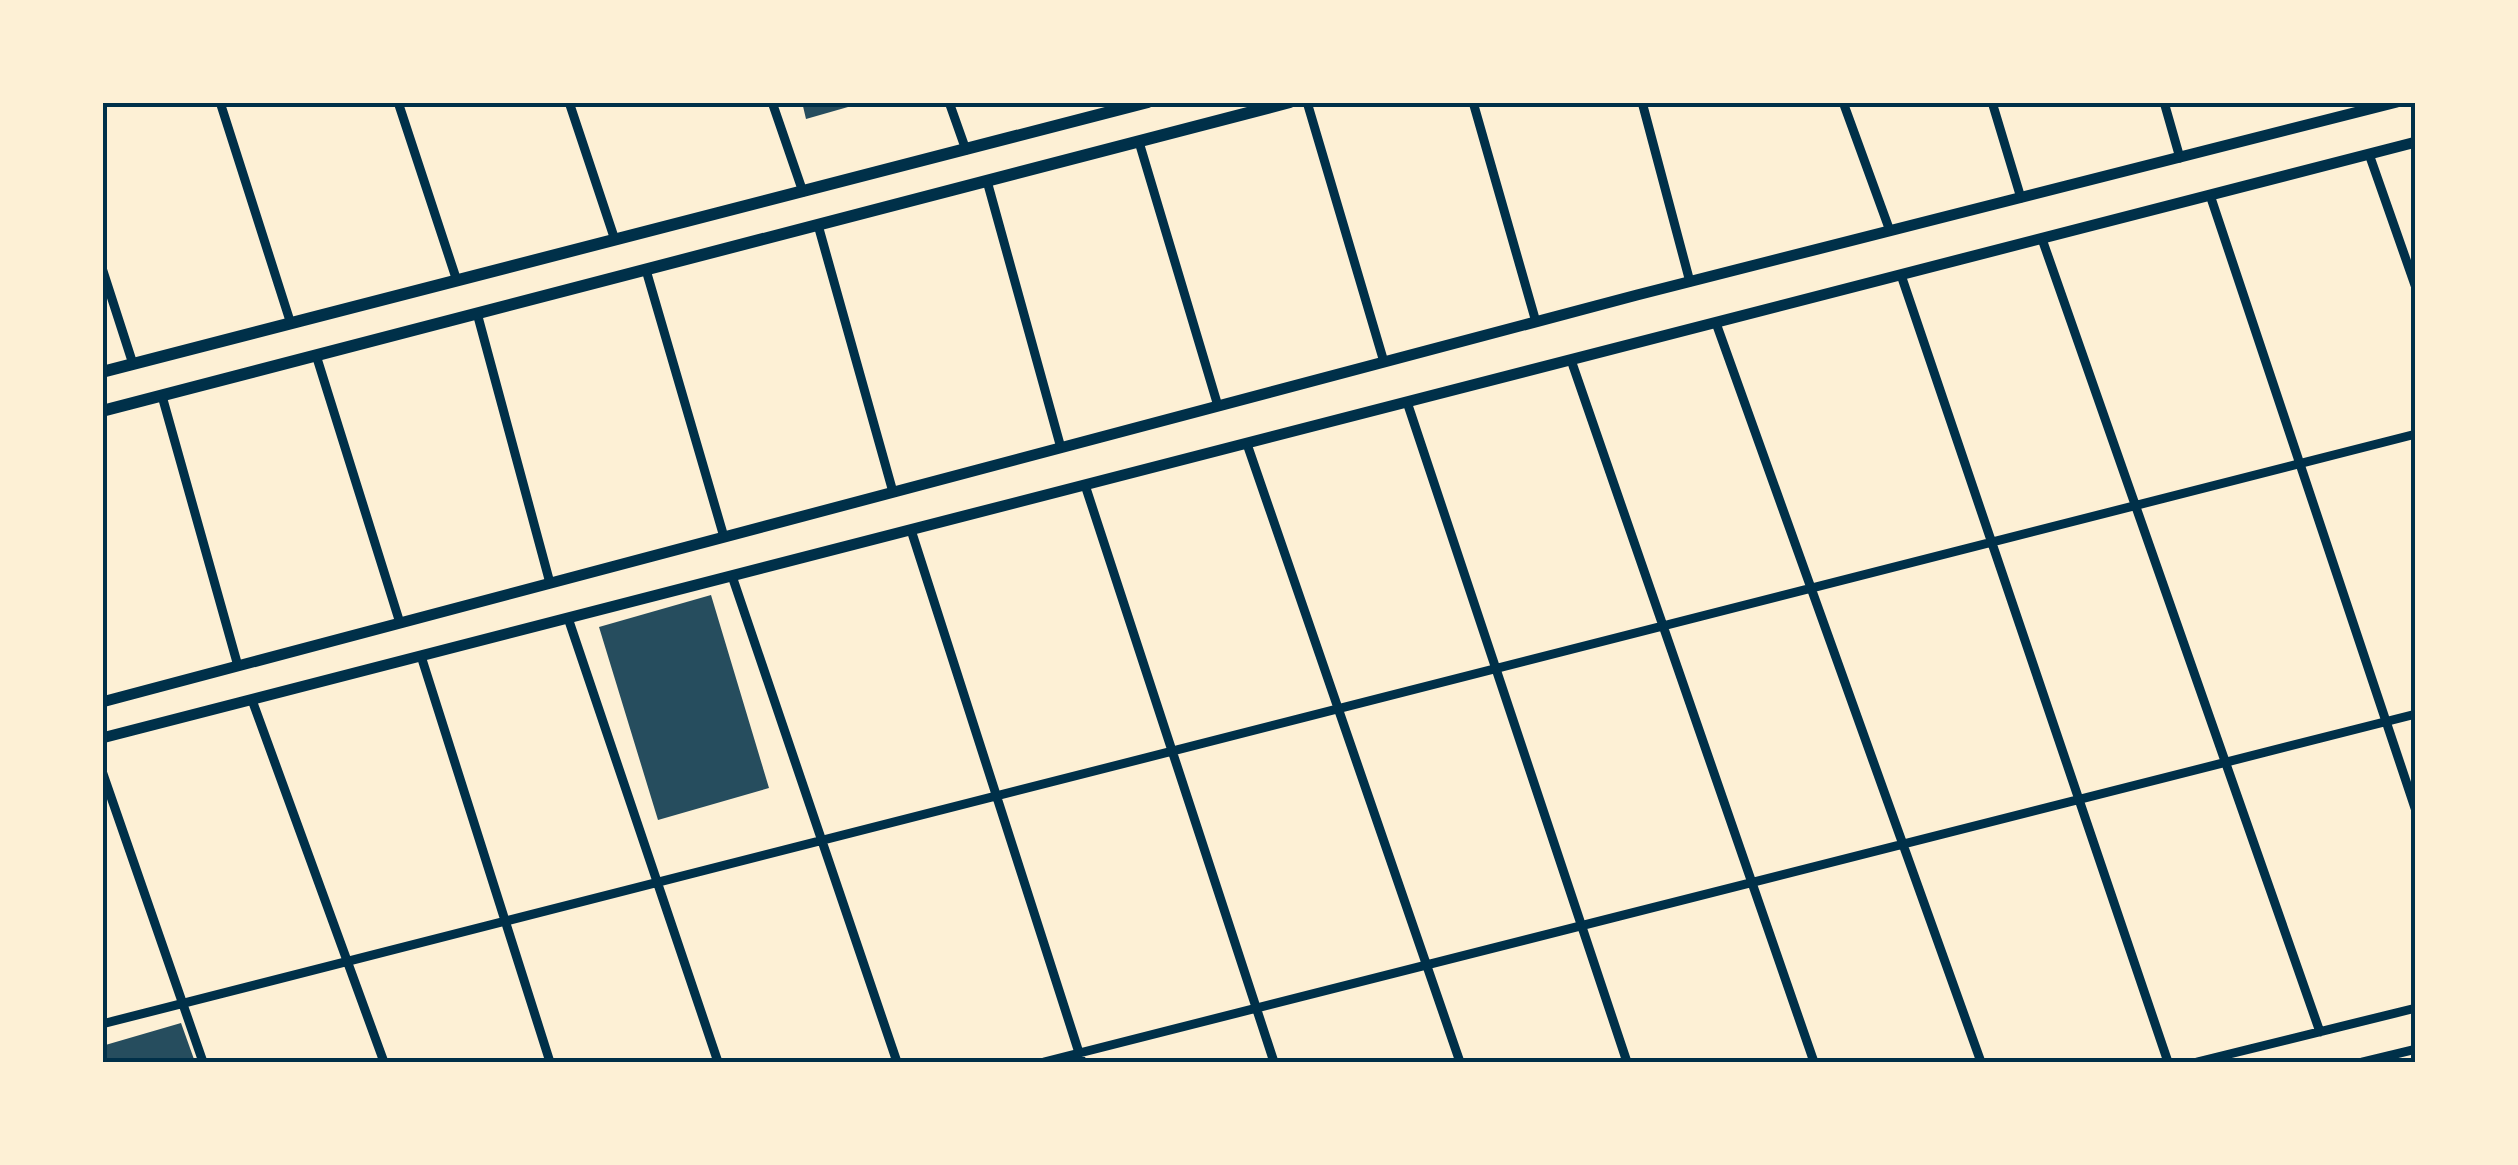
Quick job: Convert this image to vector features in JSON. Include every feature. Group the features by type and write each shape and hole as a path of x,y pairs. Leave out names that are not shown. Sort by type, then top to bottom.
{"main road":[{"path":"102,372 966,150 1120,106 1148,102"},
{"path":"102,411 1290,102"}],"street":[{"path":"220,102 290,324"},
{"path":"398,102 457,281"},
{"path":"569,102 614,240"},
{"path":"772,102 803,192"},
{"path":"949,102 966,150"},
{"path":"1307,102 1384,362"},
{"path":"1473,102 1536,322"},
{"path":"1642,102 1690,282"},
{"path":"1843,102 1890,231"},
{"path":"1992,102 2020,198"},
{"path":"2164,102 2180,158"},
{"path":"102,702 1536,322 2180,158 2351,108 2397,102"},
{"path":"1139,142 1218,406"},
{"path":"102,738 2416,142"},
{"path":"2369,154 2416,288"},
{"path":"987,181 1061,448"},
{"path":"2210,195 2416,812"},
{"path":"818,225 893,492"},
{"path":"2042,238 2320,1032"},
{"path":"102,268 133,364"},
{"path":"646,270 724,537"},
{"path":"1902,275 2168,1062"},
{"path":"477,314 550,583"},
{"path":"1716,322 1982,1062"},
{"path":"316,355 400,623"},
{"path":"1571,360 1814,1062"},
{"path":"162,396 238,666"},
{"path":"1407,402 1627,1062"},
{"path":"102,1024 2416,434"},
{"path":"1247,444 1460,1062"},
{"path":"1085,485 1274,1062"},
{"path":"910,530 1081,1058"},
{"path":"732,576 897,1062"},
{"path":"568,618 718,1062"},
{"path":"421,656 550,1062"},
{"path":"252,700 384,1062"},
{"path":"1044,1062 1081,1058 1256,1008 2416,714"},
{"path":"102,771 203,1062"},
{"path":"2198,1062 2416,1008"},
{"path":"2362,1062 2416,1049"}],"building":[{"path":"802,102 847,102 848,107 806,119"},
{"path":"711,595 769,788 658,820 599,627"},
{"path":"181,1023 195,1062 102,1062 102,1046"}]}
